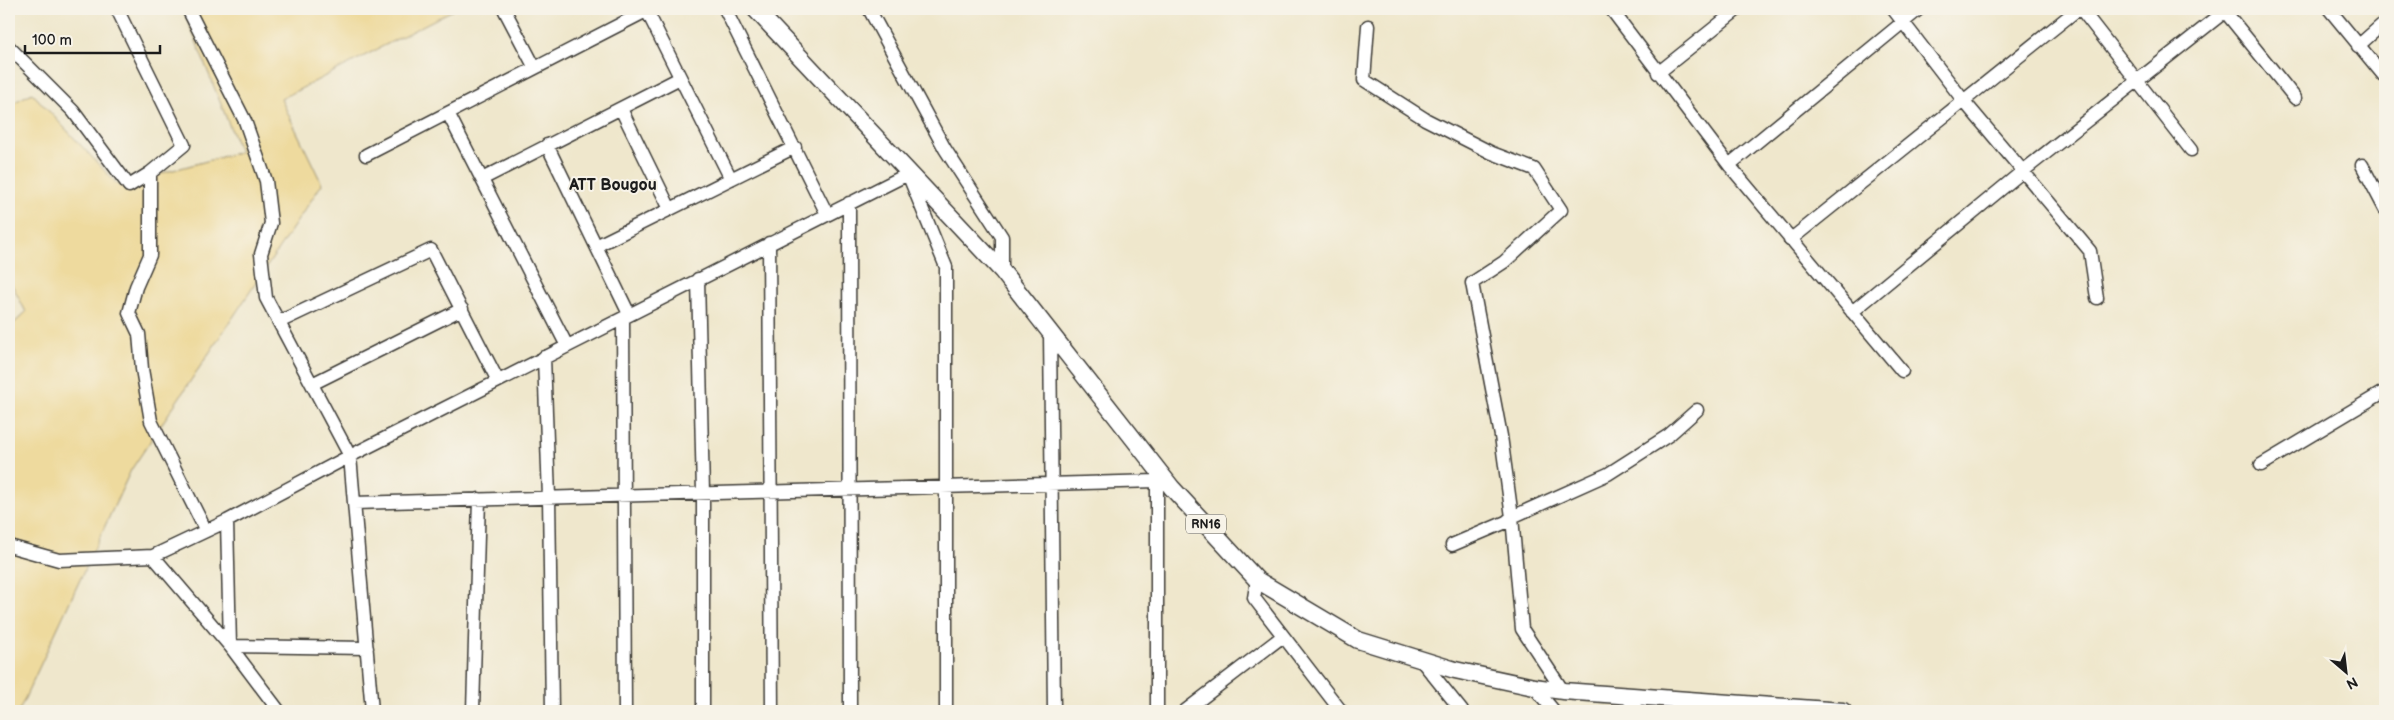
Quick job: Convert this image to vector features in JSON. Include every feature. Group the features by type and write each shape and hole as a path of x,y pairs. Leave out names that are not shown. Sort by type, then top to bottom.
{"main road":[{"name":"RN16","path":"755,9 908,174 1002,271 1157,474 1257,580 1358,640 1421,660 1534,687 1627,697 1843,711"}],"street":[{"path":"9,47 73,111 130,186 150,173 184,145 117,9"},
{"path":"188,9 245,121 266,181 271,223 261,254 266,298 350,456 372,711"},
{"path":"504,9 535,68"},
{"path":"725,9 827,214"},
{"path":"869,9 945,149 1002,238 1002,271"},
{"path":"876,22 882,9"},
{"path":"1611,9 1729,165 1790,240 1902,371"},
{"path":"1658,73 1738,9"},
{"path":"1893,9 1963,100 2090,251 2097,298"},
{"path":"1729,165 1919,9"},
{"path":"1790,240 1963,100 2080,9 2191,150"},
{"path":"2329,9 2385,77"},
{"path":"366,155 648,10 731,179"},
{"path":"1852,312 2023,171 2225,10 2295,98"},
{"path":"2358,46 2385,22"},
{"path":"1368,26 1364,80 1425,119 1492,153 1534,169 1561,210 1504,262 1472,283 1493,390 1512,517 1522,629 1563,691"},
{"path":"482,178 680,78"},
{"path":"621,109 670,209"},
{"path":"448,113 567,346"},
{"path":"548,145 596,246 626,316 624,495 625,711"},
{"path":"596,246 794,147"},
{"path":"2362,166 2385,209"},
{"path":"150,173 150,255 136,287 129,313 139,334 142,369 151,421 206,531"},
{"path":"9,546 59,560 153,556 227,521 544,357 908,174 946,267 946,711"},
{"path":"849,203 848,489 850,711"},
{"path":"769,243 772,711"},
{"path":"279,322 431,250 498,381"},
{"path":"698,279 703,493 703,711"},
{"path":"312,384 462,309"},
{"path":"1050,332 1054,711"},
{"path":"544,357 549,497 552,711"},
{"path":"2261,465 2385,391"},
{"path":"1452,545 1608,474 1669,435 1697,410"},
{"path":"354,503 1052,484 1157,474 1157,711"},
{"path":"473,711 479,499"},
{"path":"227,521 230,646"},
{"path":"153,556 230,646 278,711"},
{"path":"1257,580 1254,598 1334,709"},
{"path":"1185,711 1283,636"},
{"path":"230,646 367,648"},
{"path":"1421,660 1462,711"},
{"path":"1534,687 1554,711"},
{"path":"1627,697 1638,711"}],"sand":[{"path":"183,9 455,9 281,99 322,184 131,470 19,711 9,711 9,328 26,312 9,279 9,105 32,93 118,185 240,152"}],"district":[{"name":"ATT Bougou","path":"613,185"}]}
